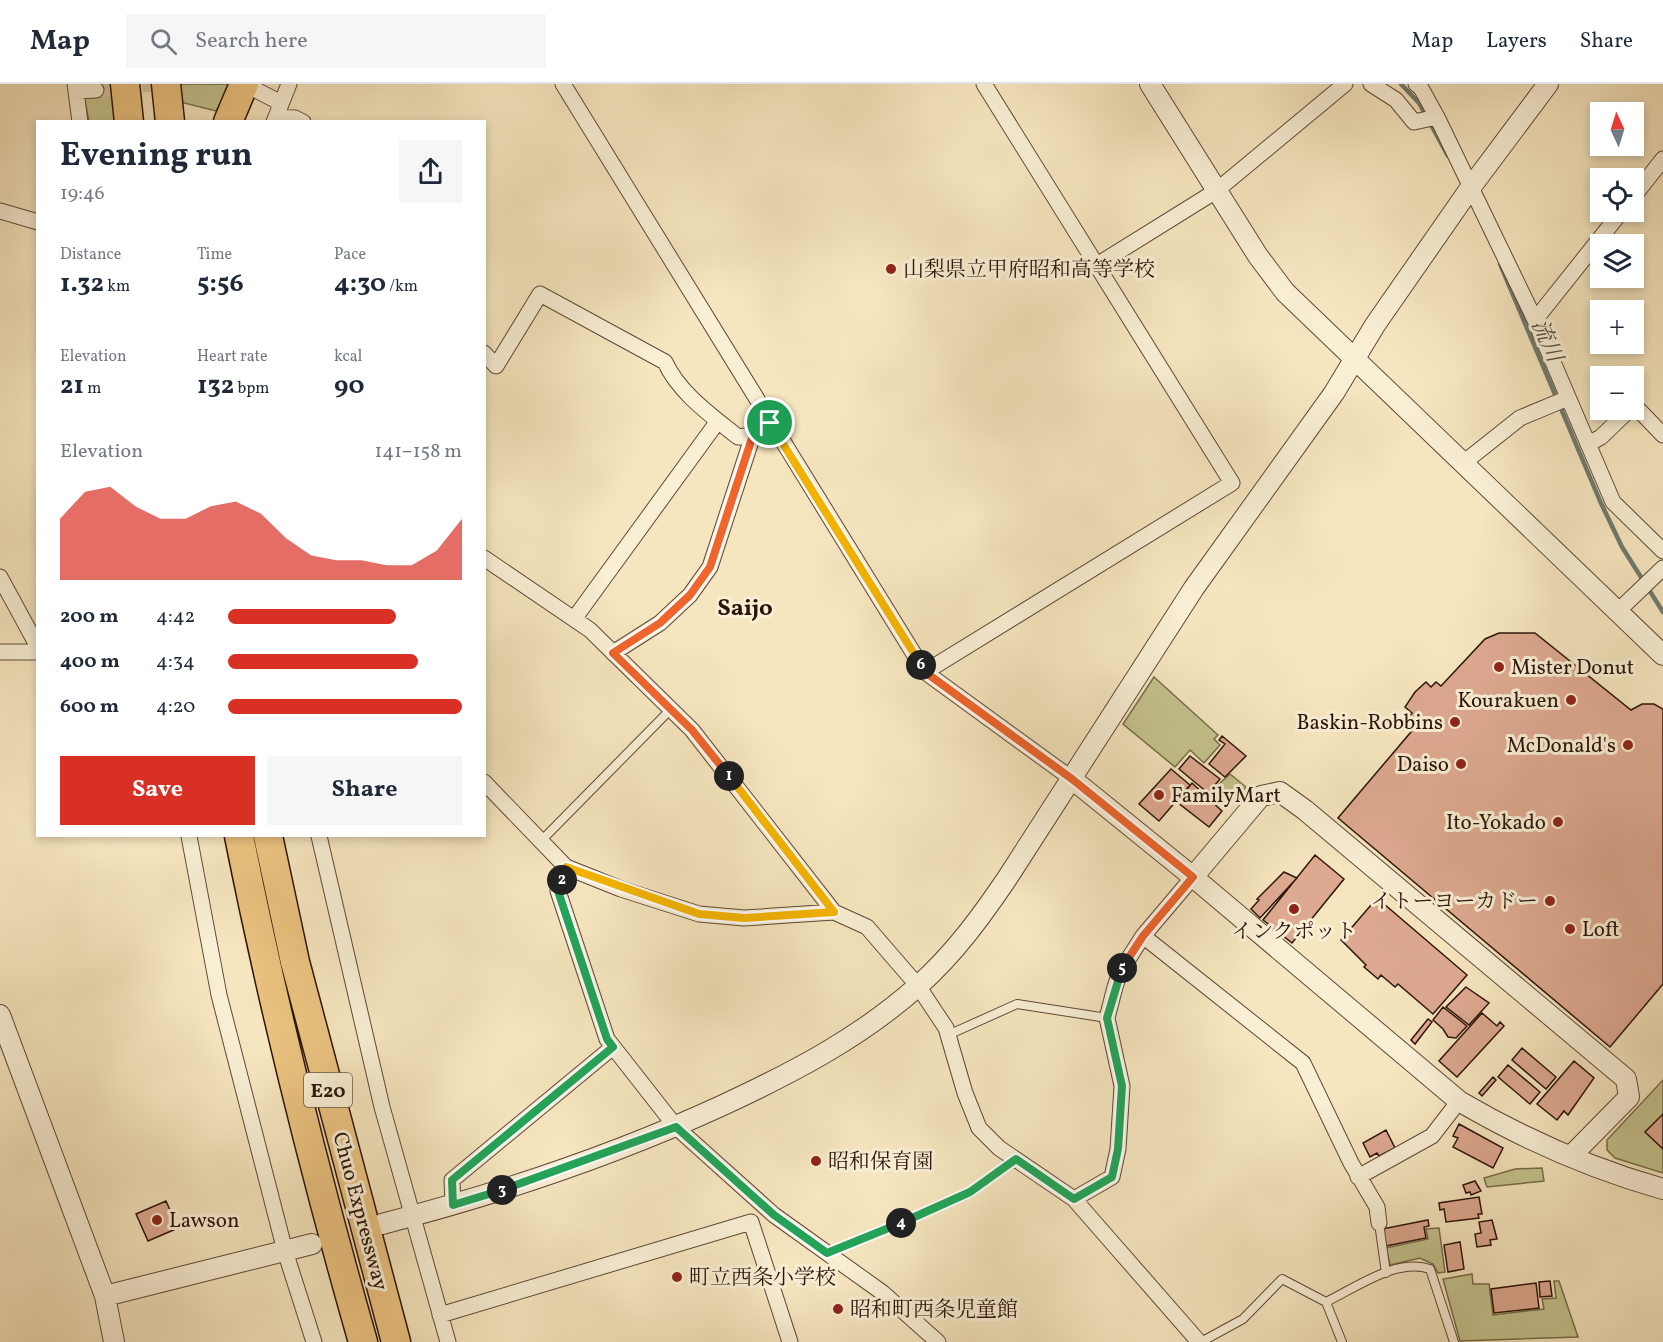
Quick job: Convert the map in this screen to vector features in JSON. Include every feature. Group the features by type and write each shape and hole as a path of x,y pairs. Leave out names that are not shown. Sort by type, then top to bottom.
{"highway":[{"path":"125,84 129,120"},
{"path":"140,84 142,120"},
{"path":"166,84 170,120"},
{"path":"229,120 251,88"},
{"name":"Chuo Expressway","path":"239,837 266,969 304,1126 363,1342"},
{"name":"Chuo Expressway","path":"268,837 295,962 396,1342"}],"street":[{"path":"277,114 289,84"},
{"path":"563,84 925,672 1072,779 1193,877 1459,1101 1506,1129 1571,1156 1663,1189"},
{"path":"925,672 1232,483 984,84"},
{"path":"1150,84 1258,256 1285,292 1663,656"},
{"path":"1097,265 1216,191 1346,84"},
{"path":"1371,84 1396,100 1414,122 1437,117"},
{"path":"1416,84 1421,88 1437,117 1534,320 1613,502 1663,551"},
{"path":"382,1224 453,1205 567,1168 676,1127 773,1082 831,1051 875,1021 918,986 949,956 980,918 1194,588 1356,360 1375,325 1471,187 1548,84"},
{"path":"80,120 75,88 96,90"},
{"path":"251,88 277,114 299,120"},
{"path":"1644,183 1663,159"},
{"path":"0,211 36,221"},
{"path":"1534,320 1613,222"},
{"path":"486,355 496,366 540,294 665,362 673,380 738,438 753,435 770,423"},
{"path":"1462,464 1520,418 1568,398"},
{"path":"1644,415 1663,435"},
{"path":"1588,444 1601,436 1618,420"},
{"path":"574,620 718,421"},
{"path":"613,653 660,623 690,595 710,567 753,435"},
{"path":"486,559 574,620 613,653 692,730 834,912 867,927 918,986 948,1035 965,1093 979,1128 1016,1159 1074,1199 1200,1342"},
{"path":"1618,611 1663,568"},
{"path":"0,577 36,643"},
{"path":"0,652 36,652"},
{"path":"486,784 566,867 699,914 744,918 834,912"},
{"path":"1074,1199 1112,1177 1118,1149 1122,1086 1107,1018 1120,972 1143,936 1261,796 1280,792 1305,810 1626,1079 1629,1097 1571,1156"},
{"path":"189,837 219,995 285,1251 314,1342"},
{"path":"319,837 382,1107 448,1342"},
{"path":"566,867 558,891 607,1039 613,1047 676,1127 774,1215 883,1293 938,1342"},
{"path":"1143,936 1303,1063 1358,1177 1377,1208 1379,1223"},
{"path":"0,1015 105,1296 114,1342"},
{"path":"453,1205 452,1180 613,1047"},
{"path":"1358,1177 1432,1136 1459,1101"},
{"path":"440,1315 751,1222 790,1342"},
{"path":"105,1296 312,1244"}],"lane":[{"path":"541,841 671,709"},
{"path":"948,1035 1017,1004 1107,1018"},
{"path":"827,1253 970,1192 1016,1159"},
{"path":"1379,1223 1386,1273"},
{"path":"1326,1302 1386,1273 1416,1264 1430,1269 1454,1342"},
{"path":"1200,1342 1243,1319 1282,1279 1326,1302 1342,1342"}],"shaded area":[{"path":"81,84 111,84 116,120 89,120"},
{"path":"179,84 231,84 216,111 180,102"},
{"path":"1154,677 1218,735 1214,739 1220,745 1204,763 1190,750 1175,767 1123,724"},
{"path":"1230,774 1246,787 1236,800 1218,785"},
{"path":"1663,1080 1663,1173 1615,1158 1607,1150 1607,1140"},
{"path":"1542,1168 1544,1181 1487,1187 1484,1178 1515,1169"},
{"path":"1439,1228 1445,1272 1438,1273 1433,1264 1420,1258 1390,1265 1386,1248 1428,1239 1426,1229"},
{"path":"1472,1274 1473,1284 1489,1284 1493,1315 1544,1309 1542,1299 1556,1298 1554,1281 1559,1281 1578,1337 1460,1341 1443,1279"}],"building":[{"name":"イトーヨーカドー","path":"1499,633 1535,633 1631,710 1642,704 1654,704 1663,709 1663,984 1610,1047 1338,818 1416,726 1407,719 1412,713 1405,707 1415,692 1426,682 1431,687 1436,682 1441,686 1485,639"},
{"path":"1222,736 1246,756 1225,777 1209,764 1225,744 1219,740"},
{"path":"1190,756 1220,779 1208,793 1179,769"},
{"path":"1171,769 1190,785 1159,821 1139,804"},
{"path":"1192,783 1222,811 1209,827 1177,802"},
{"path":"1315,855 1344,879 1292,943 1263,920"},
{"path":"1284,872 1297,878 1260,918 1251,909 1259,900 1257,899"},
{"path":"1377,898 1467,975 1433,1014 1398,984 1395,987 1381,975 1378,979 1364,967 1366,965 1341,940"},
{"path":"1466,987 1489,1003 1469,1025 1446,1007"},
{"path":"1443,1007 1467,1026 1456,1038 1448,1037 1433,1020"},
{"path":"1482,1013 1497,1026 1500,1022 1504,1026 1457,1077 1439,1061"},
{"path":"1428,1019 1432,1022 1415,1044 1411,1040"},
{"path":"1522,1048 1556,1077 1546,1089 1512,1060"},
{"path":"1574,1061 1594,1078 1568,1115 1564,1111 1557,1120 1537,1104"},
{"path":"1508,1065 1540,1092 1530,1104 1498,1077"},
{"path":"1493,1077 1496,1080 1482,1096 1479,1093"},
{"path":"1663,1114 1663,1149 1645,1132"},
{"path":"1459,1124 1503,1148 1493,1168 1453,1147 1458,1138 1453,1136"},
{"path":"1386,1130 1395,1148 1379,1156 1377,1153 1370,1157 1363,1143"},
{"path":"1475,1181 1481,1191 1471,1195 1470,1192 1466,1193 1463,1185"},
{"path":"1479,1197 1482,1214 1478,1214 1479,1218 1446,1222 1444,1209 1440,1210 1439,1203"},
{"path":"166,1201 178,1228 148,1241 136,1214"},
{"path":"1428,1220 1429,1226 1424,1227 1426,1238 1386,1246 1382,1229"},
{"path":"1492,1220 1497,1239 1490,1240 1491,1245 1477,1247 1475,1234 1481,1233 1479,1222"},
{"path":"1460,1242 1464,1269 1448,1272 1444,1245"},
{"path":"1550,1281 1552,1296 1540,1297 1539,1282"},
{"path":"1536,1283 1539,1308 1494,1313 1491,1289"}],"waterway":[{"name":"流川","path":"1401,84 1419,103 1448,156"},
{"name":"流川","path":"1500,264 1600,501 1622,547 1663,612"}],"tunnel":[{"path":"96,90 151,84"}],"place":[{"name":"山梨県立甲府昭和高等学校","path":"891,269"},
{"name":"Mister Donut","path":"1499,667"},
{"name":"Kourakuen","path":"1571,700"},
{"name":"Baskin-Robbins","path":"1455,722"},
{"name":"McDonald's","path":"1628,745"},
{"name":"Daiso","path":"1461,764"},
{"name":"FamilyMart","path":"1159,795"},
{"name":"Ito-Yokado","path":"1558,822"},
{"name":"イトーヨーカドー","path":"1550,901"},
{"name":"インクポット","path":"1294,909"},
{"name":"Loft","path":"1570,929"},
{"name":"昭和保育園","path":"816,1161"},
{"name":"Lawson","path":"157,1220"},
{"name":"町立西条小学校","path":"677,1277"},
{"name":"昭和町西条児童館","path":"838,1309"}],"district":[{"name":"Saijo","path":"745,607"}],"route":[{"path":"770,423 925,672 1072,779 1193,877 1143,936 1120,972 1115,987 1107,1018 1122,1086 1118,1149 1112,1177 1074,1199 1016,1159 970,1192 867,1238 827,1253 774,1215 676,1127 578,1164 453,1205 452,1180 613,1047 607,1039 558,891 566,867 621,889 699,914 744,918 834,912 692,730 613,653 660,623 690,595 710,567 723,533 753,435 770,423"}]}
